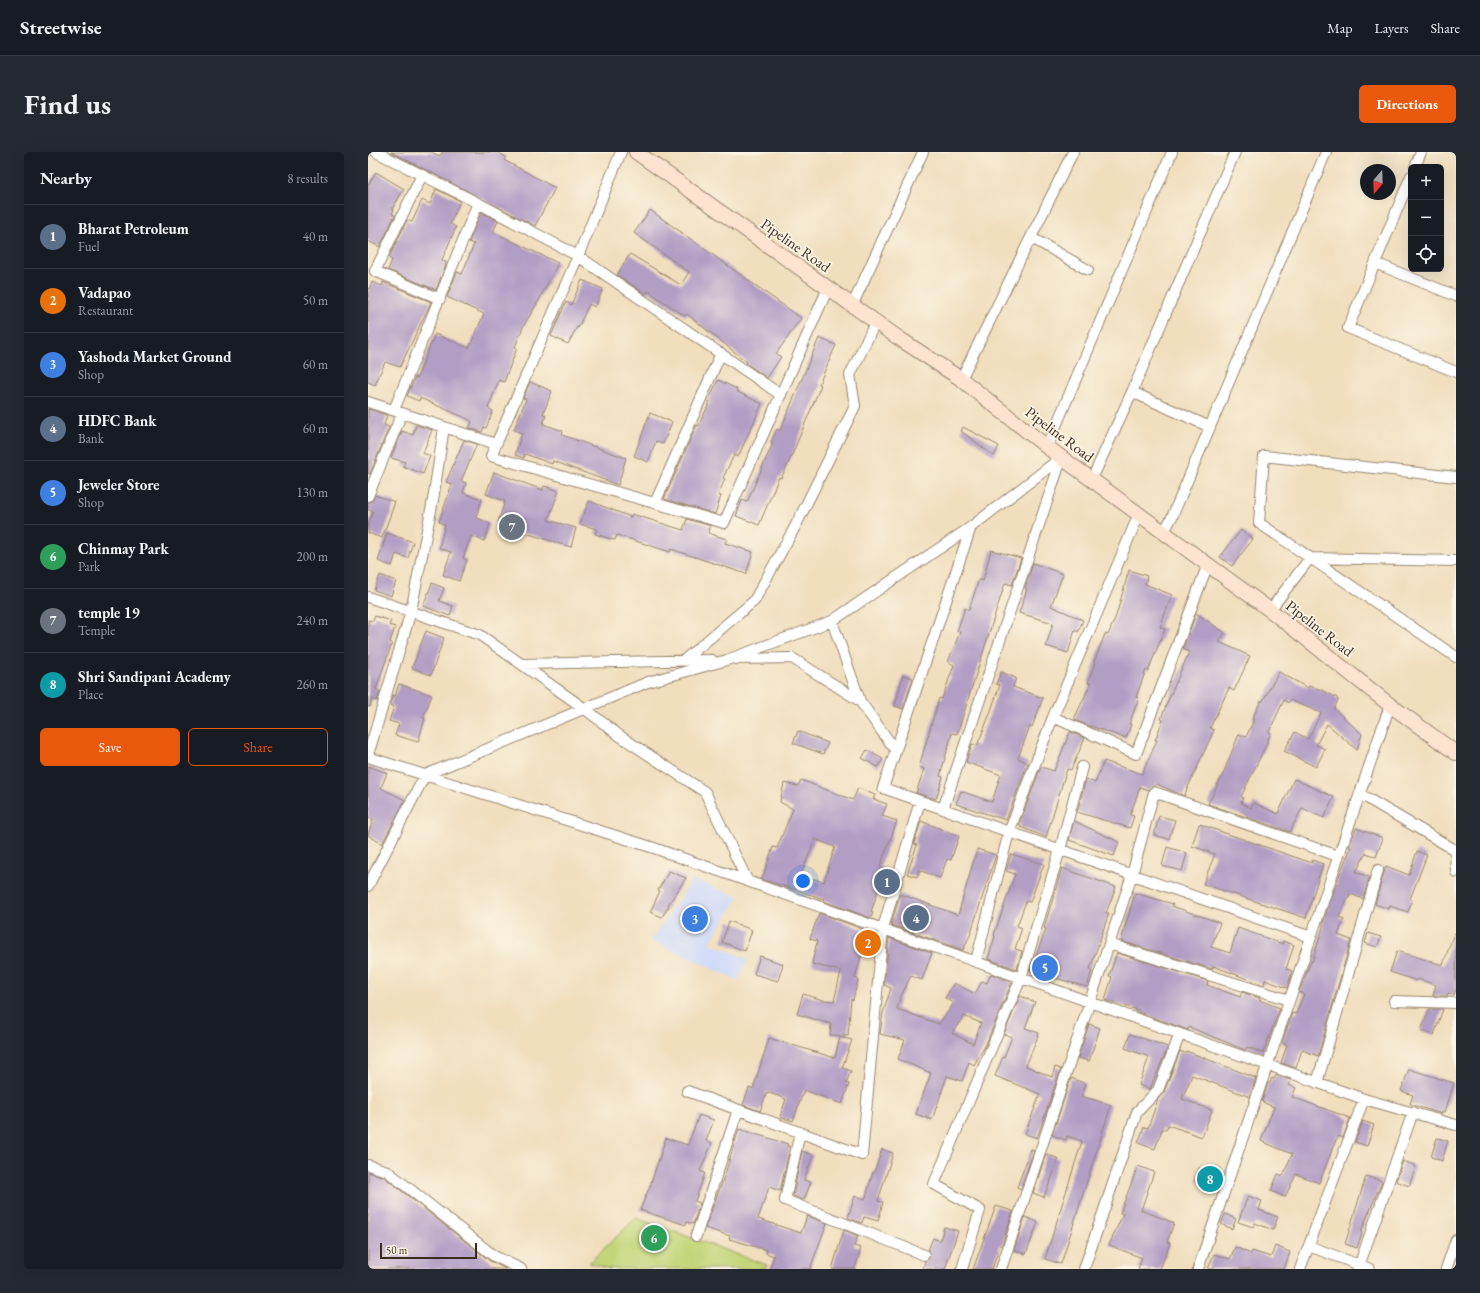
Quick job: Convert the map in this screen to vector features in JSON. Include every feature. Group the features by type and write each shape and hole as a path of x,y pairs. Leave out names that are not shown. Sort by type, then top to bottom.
{"main road":[{"name":"Pipeline Road","path":"636,152 852,306 960,379 1092,480 1270,610 1390,705 1456,752"}],"street":[{"path":"376,152 478,203 578,256 781,394"},
{"path":"621,152 578,256 491,456 724,523 828,288"},
{"path":"852,306 922,152"},
{"path":"960,379 1032,238 1073,152"},
{"path":"1047,446 1172,152"},
{"path":"1092,480 1132,392 1235,152"},
{"path":"1164,532 1326,152"},
{"path":"1415,164 1421,152"},
{"path":"422,175 375,271 440,299"},
{"path":"1408,183 1348,328 1456,372"},
{"path":"368,496 440,299 478,203"},
{"path":"1032,238 1088,270"},
{"path":"1375,263 1456,296"},
{"path":"684,660 754,601 796,525 855,406 850,375 876,321"},
{"path":"655,503 720,353"},
{"path":"1132,392 1210,427"},
{"path":"368,402 496,444"},
{"path":"444,427 433,500 411,612 368,756 651,847 747,880 976,960 1021,978 1364,1099 1456,1125"},
{"path":"1456,477 1264,456 1259,523 1456,657"},
{"path":"368,886 426,775 648,682 727,660 832,621 971,527 1062,457"},
{"path":"943,809 1062,457"},
{"path":"976,960 1009,832 1053,717 1139,514"},
{"path":"971,527 883,788 1311,937"},
{"path":"1310,558 1456,561"},
{"path":"1270,610 1310,558"},
{"path":"1053,717 1136,754 1208,564"},
{"path":"368,597 480,635 585,708 620,736 705,792 747,880"},
{"path":"832,621 860,701 896,751"},
{"path":"521,664 792,658 860,701"},
{"path":"1198,1269 1390,705"},
{"path":"962,1269 980,1210 934,1184 1021,978 1060,850 1082,766"},
{"path":"1001,1269 1132,875 1154,792 1338,856"},
{"path":"1360,794 1455,850 1456,872"},
{"path":"687,1090 862,1155 883,928 920,801"},
{"path":"1317,1083 1378,870"},
{"path":"1109,944 1289,1000"},
{"path":"1394,1001 1456,1004"},
{"path":"1084,1269 1137,1112 1158,1090 1180,1034"},
{"path":"1300,1269 1364,1099"},
{"path":"696,1236 738,1110"},
{"path":"1358,1267 1413,1112"},
{"path":"800,1132 785,1200 924,1255"},
{"path":"368,1165 387,1171 494,1256 521,1269"},
{"path":"1446,1269 1453,1259 1456,1240"},
{"path":"1309,1246 1358,1267 1370,1269"}],"shaded area":[{"path":"693,879 739,897 709,943 748,959 738,980 651,941"}],"green space":[{"path":"636,1218 767,1265 765,1269 609,1269 589,1263"}],"building":[{"path":"391,152 431,152 440,156 442,152 497,152 506,157 504,160 555,188 535,226"},
{"path":"376,172 404,189 392,209 394,209 392,214 395,215 380,247 368,241 368,185"},
{"path":"436,189 460,201 450,224 456,227 442,260 446,262 445,267 436,290 388,270 392,260 389,258 407,220 412,222 422,200 430,204"},
{"path":"650,210 801,318 776,354 781,357 767,378 746,363 747,362 687,314 685,316 648,291 646,294 617,275 630,254 681,285 689,272 634,233"},
{"path":"481,212 498,221 493,232 558,263 523,327 504,382 499,380 488,408 493,411 486,428 484,427 482,432 469,428 472,422 468,419 420,398 419,401 407,396 415,377 417,378 435,334 469,348 484,314 447,297 457,272 462,274 474,244 469,242"},
{"path":"582,280 603,289 595,307 589,304 578,328 577,327 568,344 551,336 566,302 571,305"},
{"path":"372,282 382,286 383,282 431,302 400,367 385,362 375,385 368,382 368,292"},
{"path":"819,338 836,345 819,384 821,385 789,462 781,478 779,477 759,525 736,516 742,500 747,502 773,443 771,442 777,429 780,431"},
{"path":"718,380 762,404 738,457 734,455 723,478 725,479 718,495 721,496 715,514 664,499 697,425 698,426 710,402 708,401"},
{"path":"530,382 552,391 543,414 546,415 543,424 563,431 562,435 626,458 618,485 553,461 552,464 525,454 524,458 515,455 522,433 514,430 526,399 523,398"},
{"path":"368,409 387,415 384,425 389,427 370,474 368,473"},
{"path":"650,413 672,422 663,444 656,441 648,462 634,456"},
{"path":"416,425 432,430 423,453 430,456 423,474 403,466 405,462 391,458 402,431 413,435"},
{"path":"963,427 999,446 994,456 961,431"},
{"path":"464,440 477,444 461,481 466,483 463,493 482,499 476,517 490,524 484,541 471,536 463,558 467,560 459,581 443,575 451,552 439,548 445,525 439,522 452,484 446,482"},
{"path":"494,472 543,490 544,486 559,491 548,520 576,528 571,547 519,531 519,529 498,522 505,501 486,494"},
{"path":"375,495 395,502 382,538 368,533 368,525 373,511 368,510 368,502 372,501"},
{"path":"589,501 631,517 632,514 683,530 687,519 711,526 708,533 727,539 725,543 753,552 746,574 671,549 670,552 617,535 615,540 595,534 597,529 580,524"},
{"path":"1241,530 1253,539 1232,566 1220,557"},
{"path":"387,533 413,542 408,558 396,554 392,566 378,561"},
{"path":"991,550 1021,558 1012,585 1005,583 957,734 952,733 940,776 943,777 936,799 916,793 924,769 919,767 939,698 942,699 954,665 948,662 960,632 957,631 965,608 969,610 979,579 983,581"},
{"path":"1033,563 1063,574 1051,606 1083,620 1078,632 1075,630 1068,653 1046,646 1053,623 1019,613 1027,589 1025,588"},
{"path":"1129,570 1147,576 1145,584 1172,595 1160,627 1165,629 1148,671 1146,670 1136,697 1139,698 1129,724 1131,724 1126,738 1075,720 1075,717 1091,683 1088,683 1094,662 1105,634 1108,635 1116,616"},
{"path":"380,575 396,581 391,596 374,590"},
{"path":"432,583 444,588 439,601 453,606 450,616 423,606"},
{"path":"1196,613 1225,633 1219,642 1250,656 1234,691 1229,688 1210,728 1214,730 1184,796 1157,784 1148,790 1140,787 1130,815 1134,816 1130,828 1077,812 1086,779 1095,783 1104,761 1142,774 1157,740 1155,740 1163,720 1161,719 1167,703 1189,652 1183,649"},
{"path":"375,616 391,621 389,625 395,627 390,642 392,643 376,689 380,691 377,701 372,699 370,707 368,707 368,620 373,621"},
{"path":"426,631 444,638 431,675 412,668"},
{"path":"1001,672 1016,678 1013,687 1043,698 1032,727 1030,726 1018,758 1028,763 1006,820 956,804 961,791 992,802 1001,775 966,762 972,744 977,746 989,716 1000,685 996,684"},
{"path":"1279,672 1308,688 1309,686 1322,690 1337,698 1338,700 1334,709 1362,734 1357,750 1327,724 1316,745 1325,749 1316,767 1284,751 1295,732 1308,739 1321,713 1290,700 1288,703 1284,700 1269,732 1271,733 1264,749 1241,797 1243,798 1241,803 1251,808 1254,803 1278,814 1294,779 1334,797 1324,818 1302,808 1290,832 1208,804 1223,774 1239,734 1246,737 1254,720 1252,719 1261,701 1262,702"},
{"path":"903,675 913,678 903,709 895,706"},
{"path":"399,684 432,695 423,718 425,718 418,742 395,735 399,724 389,721 394,707 390,705"},
{"path":"798,731 828,743 823,754 793,743"},
{"path":"1070,732 1085,738 1071,770 1067,769 1046,837 1020,827 1021,825 1019,825 1041,767 1054,771"},
{"path":"867,750 883,759 878,767 862,758"},
{"path":"368,766 387,773 381,788 405,800 382,844 368,835 373,819 368,818"},
{"path":"801,780 853,800 858,788 875,795 873,799 887,804 882,816 897,821 880,867 885,869 871,912 873,912 871,918 823,901 824,899 762,879 773,847 777,848 793,809 780,802 784,783 798,786","holes":["815,839 835,847 824,882 801,875"]},
{"path":"1159,816 1175,820 1169,839 1154,835"},
{"path":"921,821 959,836 951,860 947,859 940,878 919,870 917,877 907,874 917,845 914,844"},
{"path":"1074,821 1119,842 1114,856 1069,840"},
{"path":"1199,824 1312,863 1312,860 1323,864 1306,918 1203,884 1215,854 1192,846"},
{"path":"1356,828 1383,838 1376,857 1366,853 1356,872 1369,877 1363,899 1350,894 1339,917 1344,919 1338,935 1351,940 1318,1056 1302,1050 1296,1068 1281,1063 1287,1045 1282,1043 1292,1013 1296,1014 1304,994 1299,992 1311,961 1312,962 1323,923 1351,847 1349,847"},
{"path":"1167,847 1187,853 1182,871 1162,866"},
{"path":"977,849 996,855 970,935 963,950 891,925 900,894 958,915"},
{"path":"1417,851 1427,855 1410,899 1412,900 1408,912 1390,906 1389,909 1375,904 1386,866 1409,875"},
{"path":"1011,854 1044,864 1030,902 1026,901 1017,926 1022,928 1015,949 1022,951 1017,969 988,959 995,936 994,935 1015,874 1006,871"},
{"path":"1062,868 1116,887 1106,913 1109,913 1090,969 1092,970 1087,987 1055,978 1054,980 1030,971 1046,929 1044,928"},
{"path":"669,871 686,878 662,917 650,912 660,891 658,890"},
{"path":"1135,893 1173,904 1172,906 1220,923 1211,947 1230,953 1238,928 1283,944 1283,941 1294,945 1286,969 1292,971 1287,988 1265,980 1264,985 1213,966 1212,969 1121,941"},
{"path":"819,913 868,931 855,978 858,979 853,1000 851,999 848,1036 830,1035 831,1024 797,1014 803,994 823,1000 834,1001 841,971 812,964 817,941 810,939"},
{"path":"729,921 752,930 745,951 722,942"},
{"path":"1368,933 1381,937 1377,947 1365,943"},
{"path":"1454,933 1456,934 1456,989 1454,995 1448,993 1447,996 1433,996 1436,985 1418,979 1417,981 1390,972 1397,951 1443,965"},
{"path":"889,938 932,953 922,980 911,976 900,998 897,1009 939,1024 954,1003 945,998 954,983 975,994 982,981 987,983 991,974 1012,982 985,1046 974,1065 969,1062 962,1081 947,1076 932,1120 916,1114 931,1073 898,1059 905,1040 880,1034 883,1013 891,988 884,985","holes":["964,1016 981,1023 973,1044 952,1033"]},
{"path":"1117,953 1208,981 1207,985 1240,997 1242,992 1260,998 1259,1000 1280,1008 1263,1053 1247,1047 1245,1050 1189,1027 1188,1030 1138,1012 1138,1010 1105,1000 1112,977 1109,976"},
{"path":"760,956 783,964 778,981 754,974"},
{"path":"1020,996 1035,1002 1025,1028 1039,1033 1026,1066 1052,1077 1055,1067 1061,1069 1037,1138 1025,1134 1040,1094 995,1076 1012,1037 1004,1034"},
{"path":"1429,1009 1443,1009 1434,1035 1421,1031"},
{"path":"1089,1024 1100,1028 1089,1061 1078,1058"},
{"path":"1130,1034 1168,1047 1150,1089 1139,1085 1149,1057 1125,1048"},
{"path":"840,1037 852,1040 842,1068 851,1071 846,1083 849,1084 842,1104 804,1090 793,1121 780,1117 786,1099 767,1092 760,1111 743,1105 749,1088 753,1089 769,1038 835,1058"},
{"path":"1180,1051 1185,1053 1186,1051 1256,1078 1250,1097 1192,1075 1182,1099 1212,1110 1202,1137 1168,1125 1166,1130 1162,1129 1155,1149 1138,1143 1144,1127 1148,1128 1158,1099 1164,1092"},
{"path":"1409,1069 1454,1083 1445,1112 1442,1112 1442,1114 1410,1104 1413,1095 1401,1091"},
{"path":"1276,1075 1291,1080 1289,1085 1296,1088 1292,1097 1350,1118 1343,1138 1339,1136 1336,1140 1319,1183 1296,1174 1285,1197 1271,1191 1278,1174 1283,1176 1292,1154 1261,1141 1274,1107 1262,1102 1268,1083 1270,1083 1272,1078 1274,1079"},
{"path":"1071,1078 1086,1084 1081,1096 1111,1105 1061,1264 1045,1259 1082,1141 1067,1136 1066,1140 1052,1135"},
{"path":"699,1115 714,1120 706,1141 712,1143 700,1171 705,1173 695,1201 700,1203 693,1224 687,1222 686,1225 640,1210 650,1186 666,1138 688,1145"},
{"path":"1363,1121 1374,1125 1367,1146 1355,1142"},
{"path":"739,1129 788,1144 787,1146 790,1147 780,1191 769,1187 758,1219 801,1233 807,1216 827,1223 810,1269 770,1269 774,1256 766,1253 767,1250 729,1239 730,1236 705,1228 725,1174"},
{"path":"1437,1138 1448,1141 1442,1161 1431,1157"},
{"path":"882,1149 893,1153 878,1201 883,1202 878,1221 864,1217 862,1223 848,1218 855,1196 865,1199 866,1197 873,1172 874,1173"},
{"path":"1031,1149 1034,1150 1021,1189 1017,1187"},
{"path":"802,1151 813,1155 804,1180 811,1182 804,1200 793,1196"},
{"path":"1046,1154 1059,1159 1044,1197 1033,1193"},
{"path":"1403,1161 1416,1166 1409,1186 1396,1181"},
{"path":"1138,1166 1154,1172 1141,1210 1174,1223 1167,1242 1170,1243 1160,1269 1138,1269 1142,1258 1109,1245 1123,1214 1120,1213"},
{"path":"1199,1168 1223,1176 1219,1188 1197,1181"},
{"path":"368,1172 384,1177 490,1261 506,1269 368,1269"},
{"path":"1366,1176 1382,1181 1361,1232 1362,1233 1357,1248 1345,1244"},
{"path":"1248,1196 1262,1201 1259,1210 1278,1217 1273,1230 1255,1223 1253,1227 1238,1222"},
{"path":"996,1206 1013,1211 1002,1245 1000,1245 992,1269 973,1269"},
{"path":"1225,1214 1236,1219 1232,1229 1221,1224"},
{"path":"1025,1217 1038,1222 1026,1254 1014,1250"},
{"path":"944,1227 958,1231 945,1269 923,1269 925,1261 930,1257 928,1250 933,1238 940,1241"},
{"path":"844,1230 858,1236 854,1246 861,1248 855,1269 832,1269"},
{"path":"1275,1246 1290,1252 1284,1269 1208,1269 1214,1254 1230,1259 1235,1247 1251,1254 1252,1251 1271,1257"}],"place":[{"name":"temple 19","path":"512,527"},
{"name":"Bharat Petroleum","path":"887,882"},
{"name":"HDFC Bank","path":"916,918"},
{"name":"Yashoda Market Ground","path":"695,919"},
{"name":"Vadapao","path":"868,943"},
{"name":"Jeweler Store","path":"1045,968"},
{"name":"Shri Sandipani Academy","path":"1210,1179"},
{"name":"Chinmay Park","path":"654,1238"}]}
